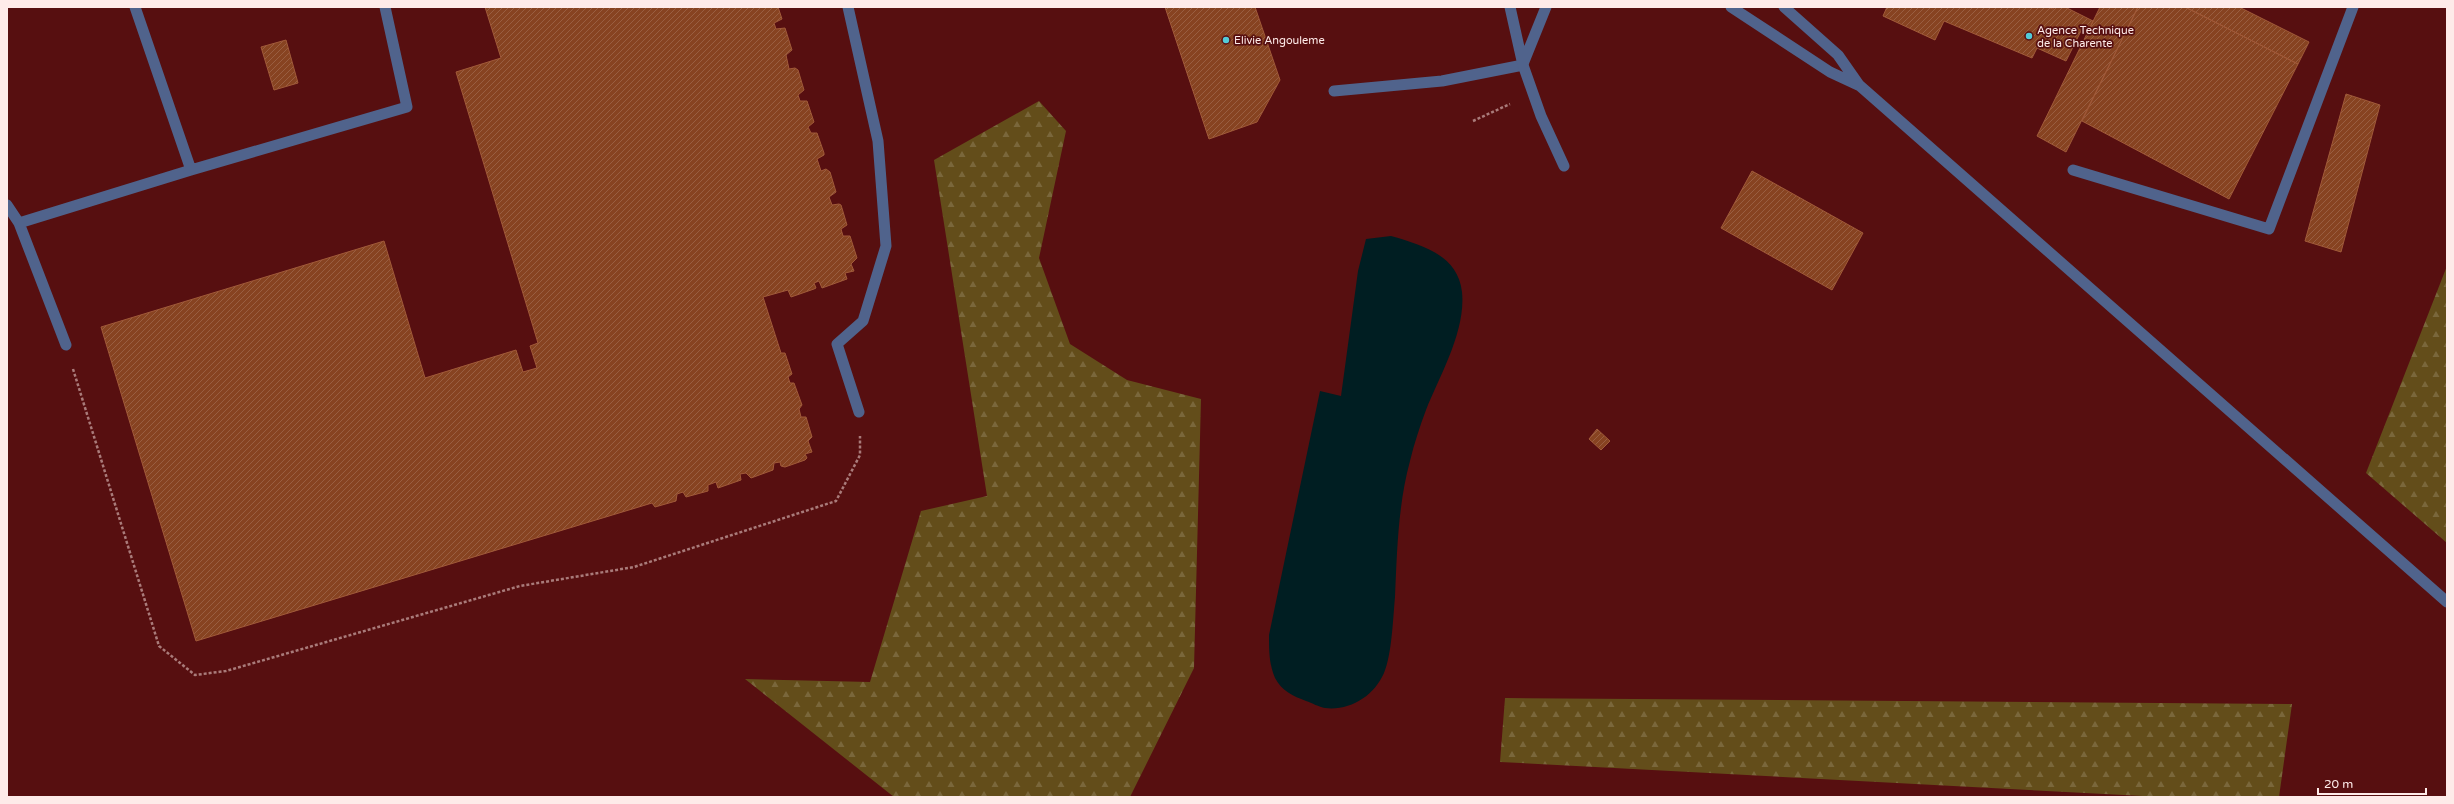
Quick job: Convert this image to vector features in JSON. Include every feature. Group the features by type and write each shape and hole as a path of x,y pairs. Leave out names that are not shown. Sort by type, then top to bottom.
{"street":[{"path":"135,7 191,170"},
{"path":"19,223 191,170 407,107 385,7"},
{"path":"848,7 878,141 886,246 863,321 837,344 859,412"},
{"path":"1510,7 1523,65 1533,93 1564,166"},
{"path":"1523,65 1546,7"},
{"path":"1731,7 1830,72 1859,85"},
{"path":"1784,7 1838,55 1859,85 2447,602"},
{"path":"2073,170 2269,229 2353,7"},
{"path":"1334,91 1442,81 1523,65"},
{"path":"7,205 19,223 66,345"}],"path":[{"path":"1473,121 1533,93"},
{"path":"66,345 159,646 195,675 226,671 520,586 634,567 836,501 860,455 859,412"}],"green space":[{"path":"1039,101 1066,131 1039,258 1070,344 1127,380 1201,399 1194,668 1130,797 894,797 745,679 870,682 921,511 987,496 934,160"},
{"path":"2447,266 2447,543 2366,473"},
{"path":"1505,698 2292,704 2279,797 2162,797 1500,762"}],"water":[{"path":"1391,236 1426,248 1446,260 1454,269 1459,279 1462,292 1460,322 1445,368 1424,416 1413,448 1406,478 1399,529 1392,636 1387,665 1380,681 1368,695 1343,707 1325,708 1292,695 1284,690 1278,683 1270,662 1269,635 1320,391 1341,396 1358,271 1366,239"}],"building":[{"path":"485,7 778,7 782,19 774,23 776,29 785,28 792,50 786,55 789,69 795,68 798,70 804,90 798,95 800,101 807,101 814,122 808,127 811,133 817,133 824,153 824,155 817,159 821,171 826,169 830,172 836,192 829,197 832,205 841,205 847,225 841,229 843,236 850,236 857,258 851,264 854,271 845,273 847,279 822,288 819,281 814,283 816,288 791,297 788,290 763,297 781,353 785,353 792,374 788,377 790,383 794,383 802,405 799,409 801,417 806,417 812,437 808,441 812,452 805,454 807,458 805,460 785,467 781,466 780,462 774,463 773,470 751,478 746,473 740,474 741,480 718,488 716,482 708,485 708,491 686,497 683,492 677,494 676,501 655,507 652,503 196,641 101,327 384,241 425,378 516,350 523,372 537,368 530,346 538,343 456,72 501,58"},
{"path":"1165,7 1255,7 1280,80 1257,122 1209,139"},
{"name":"Agence Technique de la Charente","path":"1887,7 2048,7 2053,9 2054,7 2065,7 2093,21 2088,32 2082,29 2066,61 2037,48 2032,58 1944,21 1935,40 1883,16"},
{"path":"2100,7 2138,7 2066,152 2037,136"},
{"path":"2138,7 2185,7 2298,64 2229,199 2082,121"},
{"path":"2185,7 2239,7 2309,42 2298,64"},
{"path":"286,40 298,83 274,90 261,47"},
{"path":"2346,94 2380,105 2341,252 2305,241"},
{"path":"1752,171 1863,233 1832,290 1721,228"},
{"path":"1597,429 1610,441 1601,450 1589,439"}],"place":[{"name":"Agence Technique de la Charente","path":"2029,36"},
{"name":"Elivie Angouleme","path":"1226,40"}]}
